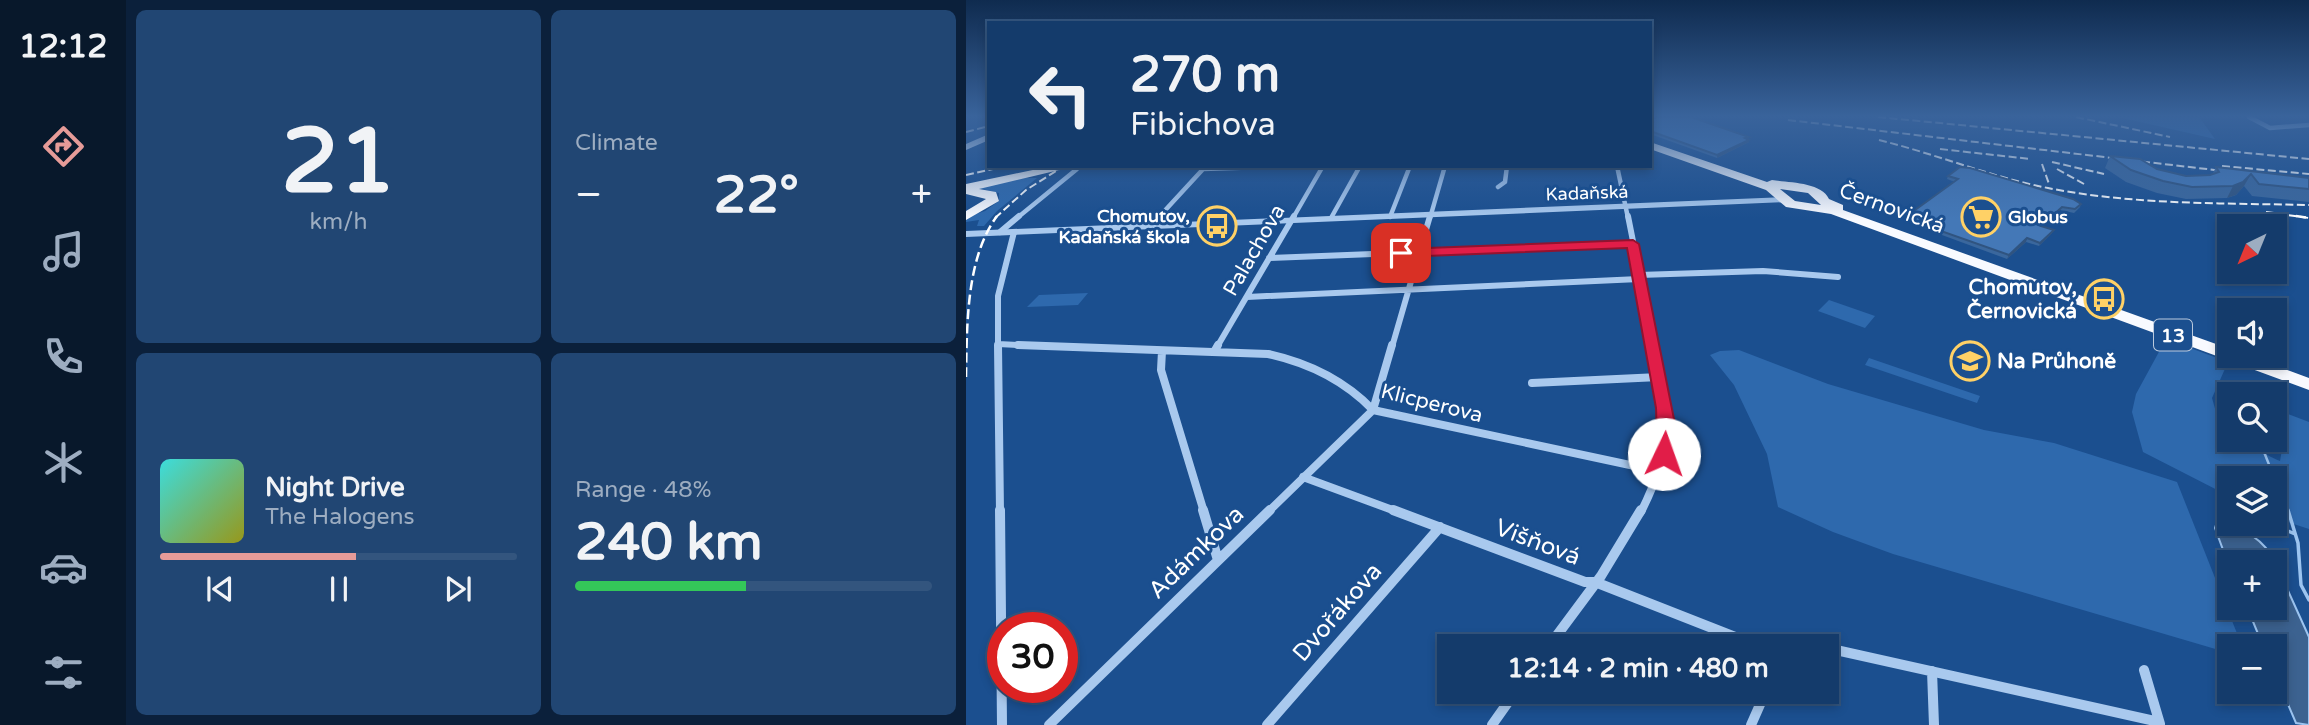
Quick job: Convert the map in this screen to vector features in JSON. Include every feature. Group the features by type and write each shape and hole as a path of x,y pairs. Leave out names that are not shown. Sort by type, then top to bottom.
{"highway":[{"name":"Černovická","path":"1671,151 1770,187 1787,195 1797,206 1819,203 2217,344"},
{"path":"966,187 1036,168"},
{"path":"966,187 1048,168"},
{"path":"966,187 1069,168"},
{"path":"966,187 986,192 994,198 989,205 966,216"},
{"name":"Černovická","path":"1819,203 2309,384"},
{"path":"2282,368 2309,378"}],"street":[{"path":"1000,232 1073,168"},
{"path":"1151,226 1204,168"},
{"name":"Palachova","path":"1214,352 1323,168"},
{"path":"1331,218 1359,168"},
{"path":"1390,217 1409,168"},
{"path":"1373,410 1444,168"},
{"path":"1498,187 1505,182 1507,168"},
{"path":"1558,634 1628,535 1658,471 1668,429 1617,168"},
{"name":"Kadaňská","path":"966,236 1000,232 1627,208 1787,195"},
{"path":"1002,725 998,296 1014,232"},
{"path":"1269,258 1633,244"},
{"path":"1247,297 1763,271 1838,277"},
{"name":"Klicperova","path":"998,344 1268,354 1299,360 1362,398 1373,410 1658,471"},
{"path":"1162,351 1161,369 1218,559"},
{"path":"1532,383 1659,377"},
{"name":"Adámkova","path":"1049,725 1373,410"},
{"name":"Višňová","path":"1303,477 1585,582 1595,582 1727,634"},
{"name":"Dvořákova","path":"1267,725 1440,527"},
{"path":"1839,651 2160,724 2144,670"},
{"path":"1932,671 1934,725"},
{"path":"1492,725 1507,704"},
{"path":"1751,725 1760,704"}],"shaded area":[{"path":"1037,178 997,211 984,226 977,226 979,220 966,222 966,217 985,211 999,201 999,193 978,188"},
{"path":"1088,293 1078,305 1027,307 1039,295"},
{"path":"1829,300 1875,316 1865,328 1818,311"},
{"path":"2166,339 2217,358 2217,368 2225,368 2212,398 2217,416 2217,452 2262,452 2280,461 2282,452 2287,452 2288,414 2309,422 2309,529 2287,522 2287,466 2217,466 2217,490 2143,452 2132,412 2136,394"},
{"path":"1739,350 1828,384 1984,430 2054,443 2177,482 2217,583 2217,620 2232,620 2237,634 2217,634 2217,649 1893,554 1833,532 1778,507 1767,454 1734,385 1710,355 1720,351"},
{"path":"1869,358 1980,396 1977,403 1865,365"},
{"path":"2218,536 2252,536 2267,550 2223,550"},
{"path":"2287,588 2309,637 2309,725 2296,723 2287,702 2287,634 2258,634 2252,620 2287,620"}],"building":[{"path":"1705,151 1726,151 1717,155"},
{"path":"2110,156 2140,159 2157,169 2186,176 2210,175 2219,172 2216,167 2309,178 2309,189 2259,184 2251,174 2243,182 2233,186 2192,187 2131,170"},
{"name":"Globus","path":"1960,167 2073,199 2081,204 2075,209 2062,207 2041,226 2054,230 2040,243 2027,238 2009,255 1904,218 1958,179 1948,176"}],"waterway":[{"path":"2264,452 2288,512"},
{"path":"2288,510 2298,543 2301,585 2309,600"},
{"path":"2287,531 2295,534"}],"railway":[{"path":"1917,151 2006,178 2080,194 2178,202 2309,205"},
{"path":"1957,151 2031,159"},
{"path":"2051,151 2232,172"},
{"path":"2225,151 2309,159"},
{"path":"2052,162 2104,174"},
{"path":"2042,164 2049,184"},
{"path":"2222,166 2309,174"},
{"path":"966,175 997,168"},
{"path":"997,216 1026,190 1061,168"},
{"path":"2057,169 2084,184"},
{"path":"2266,212 2309,218 2296,216"},
{"path":"966,377 968,314 974,272 979,252 997,216"}],"place":[{"name":"Globus","path":"1981,217"},
{"name":"Chomutov, Kadaňská škola","path":"1217,226"},
{"name":"Chomutov, Černovická","path":"2104,299"},
{"name":"Na Průhoně","path":"1970,361"}],"route":[{"path":"1401,253 1633,244 1668,429 1664,454"}]}
